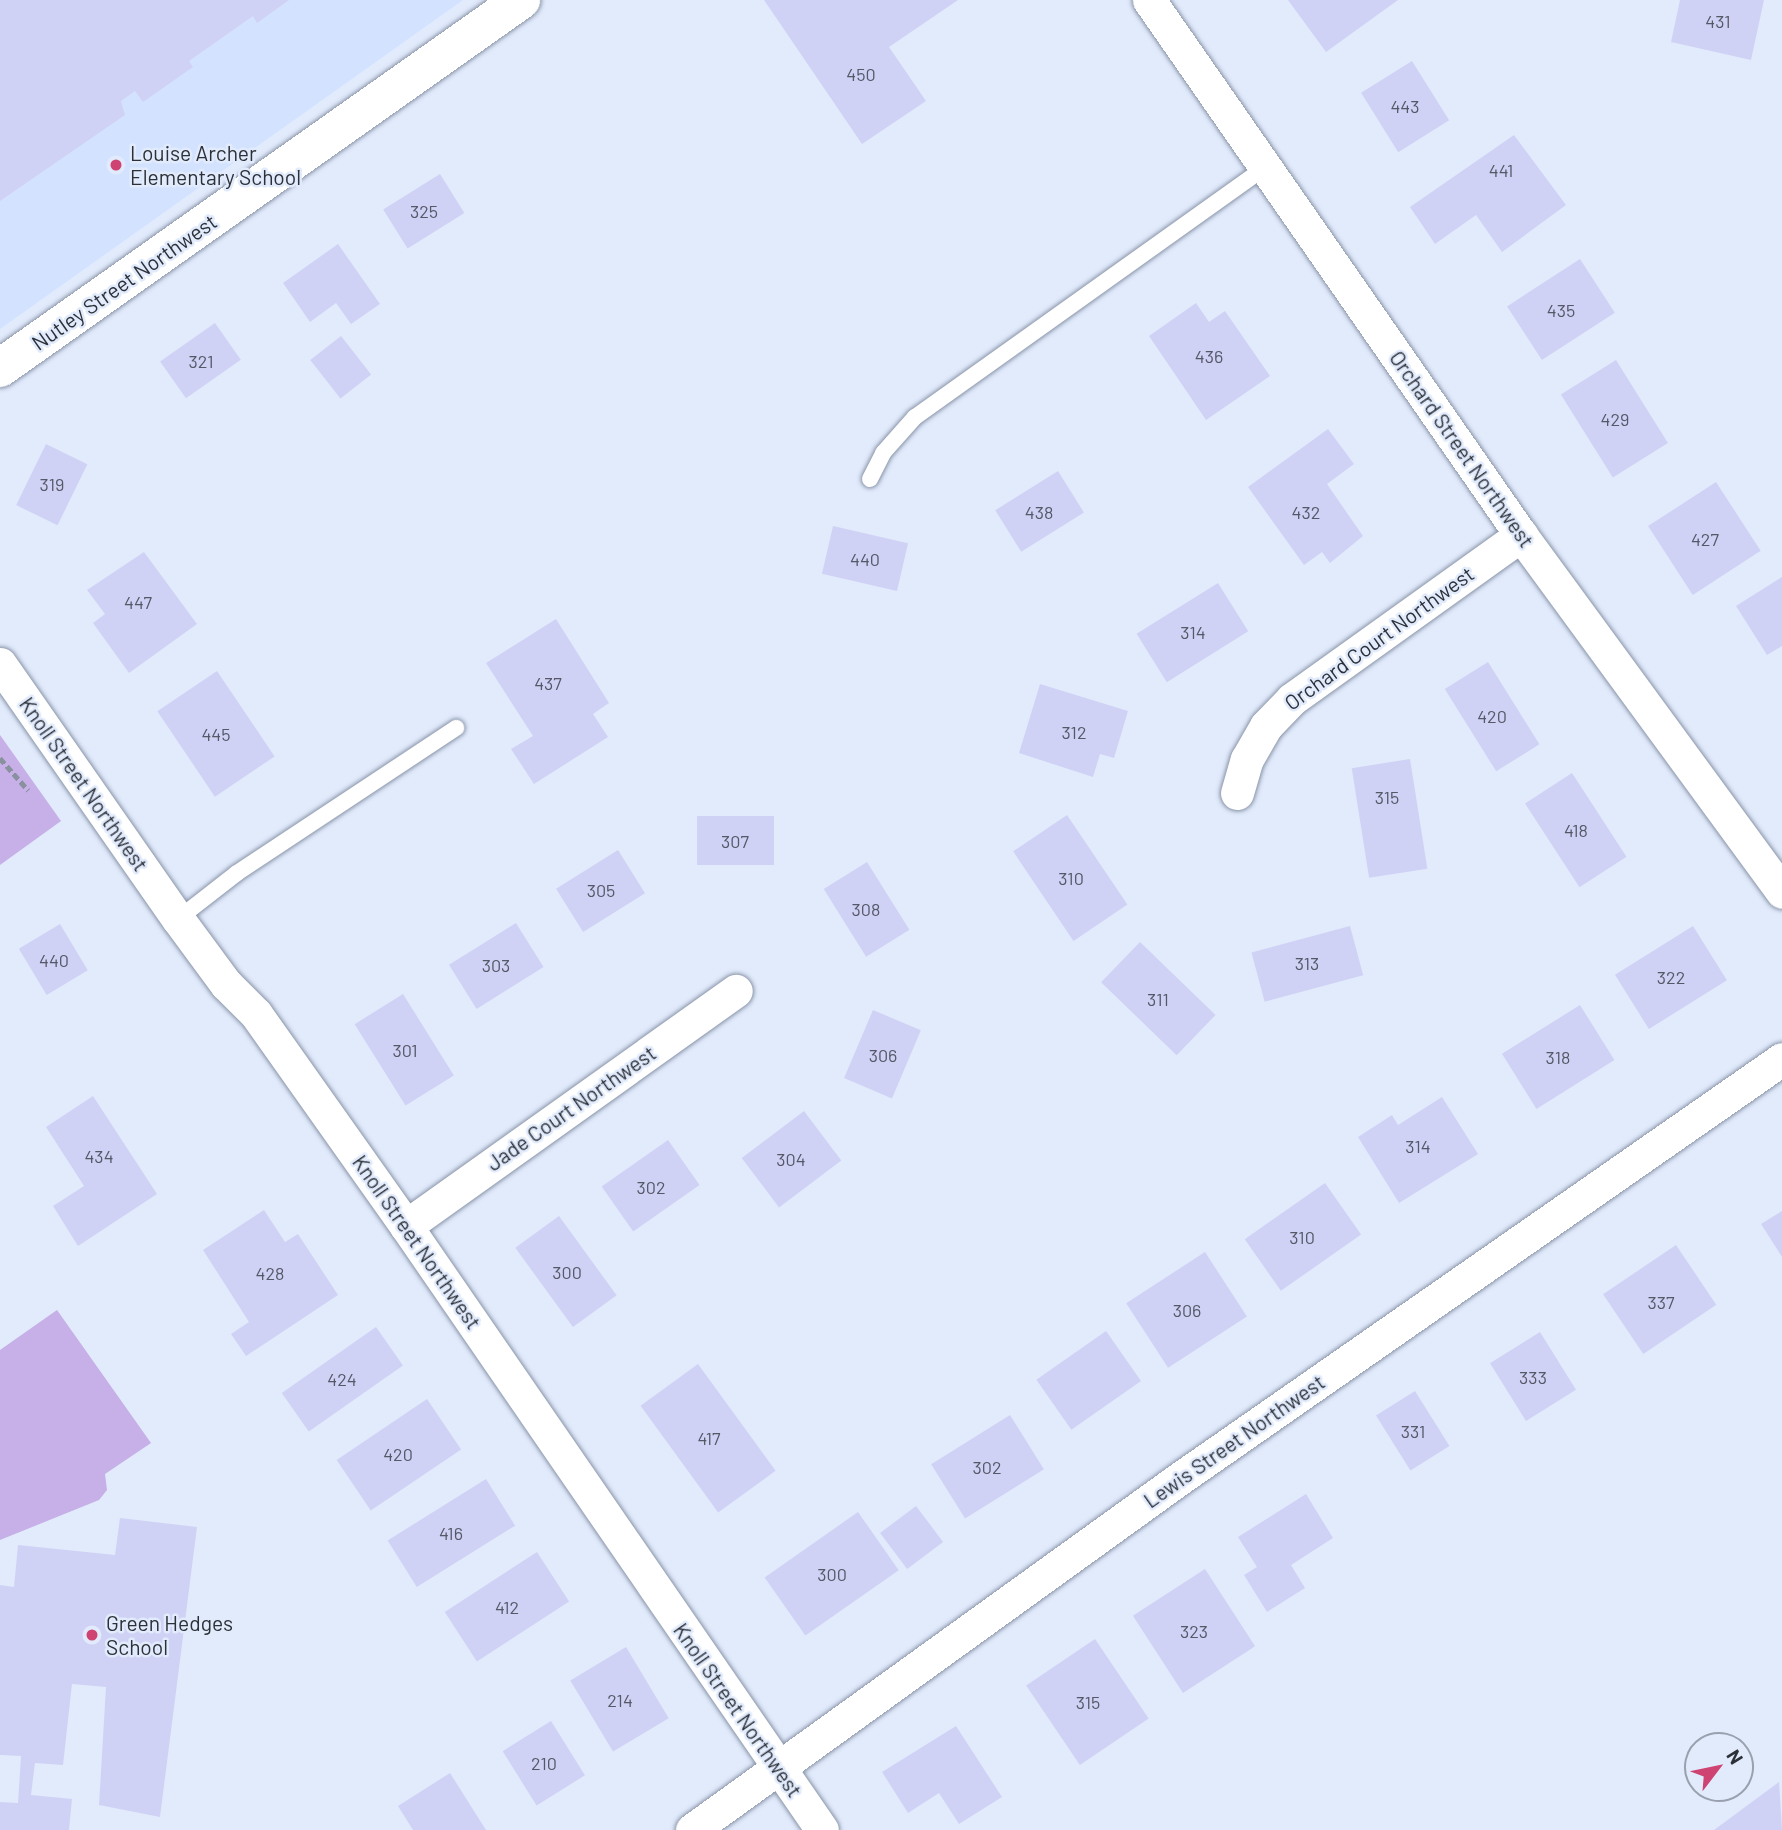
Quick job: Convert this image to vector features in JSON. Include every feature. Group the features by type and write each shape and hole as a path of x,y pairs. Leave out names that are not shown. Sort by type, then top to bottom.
{"street":[{"name":"Nutley Street Northwest","path":"0,368 521,0"},
{"name":"Orchard Street Northwest","path":"1149,0 1521,535 1782,892"},
{"name":"Orchard Court Northwest","path":"1237,793 1247,760 1266,726 1292,699 1521,535"},
{"name":"Knoll Street Northwest","path":"0,664 178,919 226,985 256,1014 406,1226 822,1830"},
{"name":"Jade Court Northwest","path":"406,1226 736,991"},
{"name":"Lewis Street Northwest","path":"692,1830 1175,1481 1782,1059"}],"lane":[{"path":"870,479 883,453 915,417 1265,167"},
{"path":"178,919 237,873 456,728"}],"path":[{"path":"0,758 28,790"}],"shaded area":[{"name":"Louise Archer Elementary School","path":"0,0 463,0 0,329"},
{"path":"0,735 61,821 0,865"},
{"path":"57,1310 151,1443 105,1474 107,1490 99,1500 0,1540 0,1350"}],"building":[{"path":"0,0 289,0 257,23 253,16 189,61 193,67 143,102 135,91 121,101 125,115 0,201"},
{"path":"764,0 958,0 889,47 926,101 862,144"},
{"path":"1288,0 1398,0 1326,52"},
{"path":"1680,0 1764,0 1751,60 1671,42"},
{"path":"1412,61 1449,120 1398,152 1361,93"},
{"path":"1514,135 1566,205 1502,252 1476,215 1435,244 1410,207"},
{"path":"440,174 464,213 408,249 383,210"},
{"path":"338,244 380,304 351,324 336,303 310,322 283,283"},
{"path":"1580,259 1615,313 1542,360 1507,306"},
{"path":"1196,303 1209,322 1225,311 1270,376 1206,420 1149,336"},
{"path":"215,323 241,360 186,398 160,361"},
{"path":"341,336 371,375 340,399 310,360"},
{"path":"1616,360 1668,443 1613,478 1561,394"},
{"path":"1328,429 1354,464 1327,484 1363,536 1330,563 1322,552 1304,565 1248,487"},
{"path":"46,444 87,464 58,525 16,505"},
{"path":"1058,471 1084,513 1021,552 995,510"},
{"path":"1716,482 1761,551 1693,595 1648,526"},
{"path":"833,526 908,543 897,591 822,574"},
{"path":"144,552 197,624 129,673 93,623 105,614 87,590"},
{"path":"1782,577 1782,646 1767,655 1736,606"},
{"path":"1218,583 1248,631 1167,682 1137,634"},
{"path":"556,619 609,703 593,714 608,737 534,784 511,749 533,736 486,663"},
{"path":"1488,662 1539,744 1496,771 1445,689"},
{"path":"217,671 275,756 215,797 157,711"},
{"path":"1040,684 1128,711 1114,758 1100,754 1093,777 1019,753"},
{"path":"1410,759 1427,869 1369,878 1352,768"},
{"path":"1572,773 1626,857 1579,887 1525,803"},
{"path":"1067,815 1127,905 1074,941 1013,851"},
{"path":"697,816 774,816 774,865 697,865"},
{"path":"618,850 645,893 583,932 556,889"},
{"path":"867,862 909,930 866,957 824,889"},
{"path":"516,923 544,967 477,1009 449,965"},
{"path":"60,924 88,970 47,995 19,949"},
{"path":"1350,926 1363,975 1265,1002 1251,952"},
{"path":"1693,926 1727,980 1649,1029 1615,975"},
{"path":"1140,942 1216,1015 1177,1055 1101,982"},
{"path":"403,994 454,1075 406,1106 355,1024"},
{"path":"1580,1005 1614,1060 1536,1109 1502,1054"},
{"path":"873,1010 921,1030 892,1098 844,1078"},
{"path":"93,1096 157,1194 78,1246 53,1206 84,1186 46,1127"},
{"path":"1442,1097 1478,1154 1399,1203 1358,1137 1392,1115 1398,1125"},
{"path":"804,1111 841,1161 779,1207 742,1158"},
{"path":"668,1140 700,1185 633,1232 602,1186"},
{"path":"1325,1183 1361,1235 1281,1291 1245,1239"},
{"path":"264,1210 285,1242 298,1234 338,1295 246,1356 231,1334 249,1322 203,1250"},
{"path":"1782,1211 1782,1257 1761,1224"},
{"path":"559,1216 617,1295 573,1327 515,1248"},
{"path":"1676,1245 1716,1305 1643,1354 1603,1294"},
{"path":"1205,1252 1247,1317 1168,1368 1126,1303"},
{"path":"376,1327 403,1366 309,1431 282,1393"},
{"path":"1106,1331 1141,1381 1071,1430 1036,1380"},
{"path":"1540,1332 1576,1390 1526,1421 1490,1363"},
{"path":"698,1364 776,1471 718,1513 641,1406"},
{"path":"1415,1391 1449,1446 1410,1470 1376,1415"},
{"path":"427,1399 461,1450 371,1511 337,1460"},
{"path":"1010,1415 1044,1469 965,1519 931,1464"},
{"path":"486,1479 515,1526 417,1587 388,1540"},
{"path":"1306,1494 1333,1538 1291,1565 1305,1588 1267,1612 1244,1575 1257,1567 1238,1537"},
{"path":"916,1506 943,1542 907,1569 880,1533"},
{"path":"858,1512 899,1570 805,1636 765,1577"},
{"name":"Green Hedges School","path":"120,1518 197,1527 160,1817 99,1805 106,1687 72,1684 63,1765 35,1763 31,1795 72,1799 69,1830 0,1830 0,1802 18,1803 21,1756 0,1755 0,1585 14,1587 18,1545 115,1555"},
{"path":"537,1552 569,1601 477,1661 445,1612"},
{"path":"1205,1569 1255,1646 1183,1693 1133,1616"},
{"path":"1095,1639 1149,1719 1080,1765 1026,1685"},
{"path":"626,1647 669,1718 613,1752 570,1680"},
{"path":"551,1721 585,1775 537,1805 503,1751"},
{"path":"956,1726 1002,1797 959,1824 939,1793 908,1813 882,1772"},
{"path":"450,1773 486,1830 413,1830 398,1806"},
{"path":"1779,1782 1782,1830 1714,1830 1754,1802"}],"place":[{"name":"Louise Archer Elementary School","path":"116,165"},
{"name":"Green Hedges School","path":"92,1635"}]}
